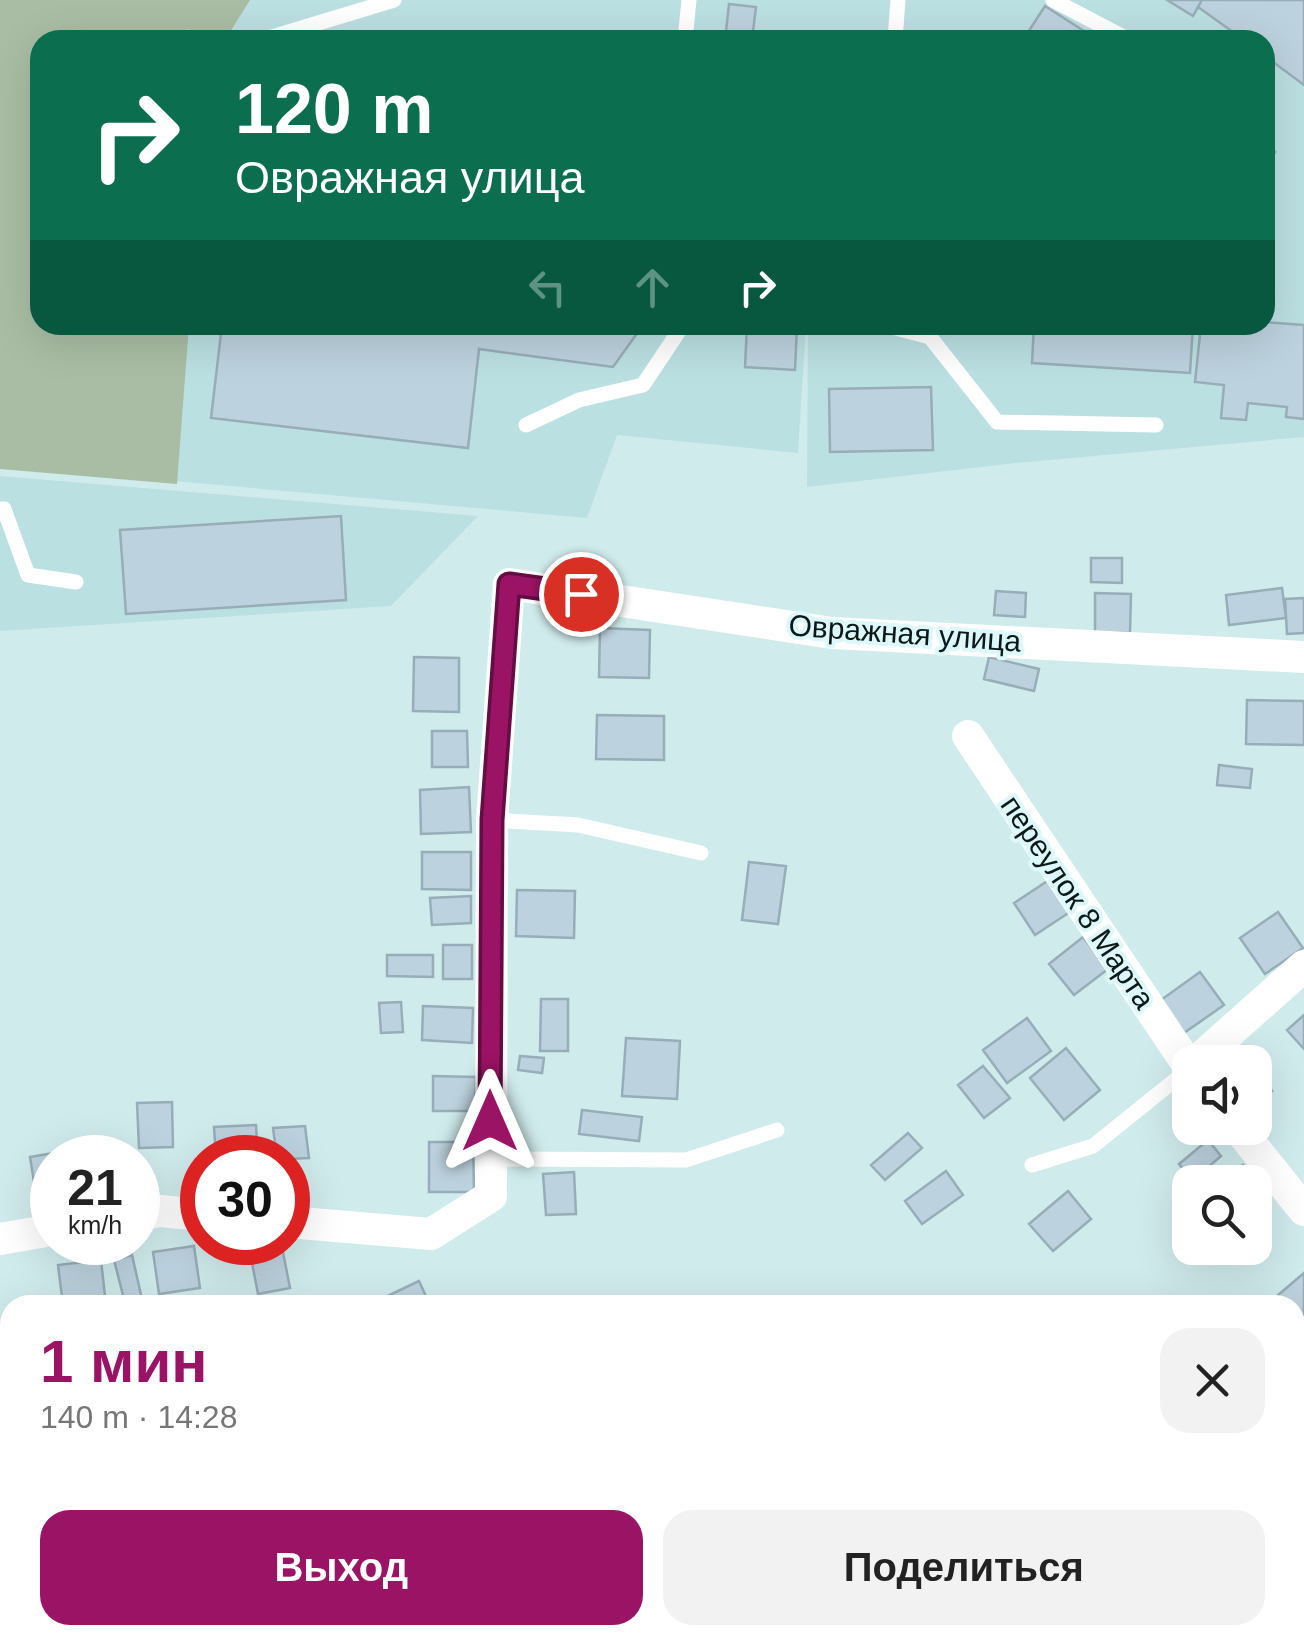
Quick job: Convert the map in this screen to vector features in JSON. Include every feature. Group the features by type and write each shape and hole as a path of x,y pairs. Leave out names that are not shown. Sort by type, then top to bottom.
{"street":[{"name":"Овражная улица","path":"492,820 509,584 832,632 1304,657"},
{"name":"переулок 8 Марта","path":"968,736 1175,1045"},
{"path":"310,1224 432,1234 491,1196 492,820"},
{"path":"1215,1045 1304,966"},
{"path":"1252,1145 1304,1210"},
{"path":"0,1239 30,1234"}],"lane":[{"path":"295,30 394,0"},
{"path":"686,30 689,0"},
{"path":"896,30 898,0"},
{"path":"1053,0 1110,30"},
{"path":"526,425 579,400 643,385 676,335"},
{"path":"922,335 930,337 997,422 1156,425"},
{"path":"0,509 4,509 28,575 76,582"},
{"path":"492,820 578,825 701,853"},
{"path":"1032,1165 1093,1146 1172,1082"},
{"path":"490,1159 686,1160 777,1130"}],"shaded area":[{"path":"193,0 1304,0 1304,437 807,487 808,335 1275,335 1275,30 166,30"},
{"path":"68,335 805,335 798,453 617,435 587,518 62,471"},
{"path":"0,476 478,516 391,606 0,631"}],"green space":[{"path":"0,0 250,0 231,30 30,30 30,335 188,335 177,484 0,469"}],"building":[{"path":"1167,0 1202,0 1193,16"},
{"path":"1202,0 1304,0 1304,85 1275,63 1275,30 1230,30 1198,7"},
{"path":"729,4 756,7 753,30 726,30"},
{"path":"1045,6 1082,30 1029,30"},
{"path":"1275,323 1304,325 1304,419 1286,417 1287,407 1248,403 1246,420 1221,418 1224,385 1195,382 1200,335 1275,335"},
{"path":"221,335 636,335 613,367 479,349 468,448 211,418"},
{"path":"747,335 797,335 795,370 745,367"},
{"path":"1033,335 1192,335 1190,373 1032,363"},
{"path":"931,387 933,450 830,452 829,389"},
{"path":"341,516 346,600 126,614 120,530"},
{"path":"1091,558 1122,558 1122,583 1091,582"},
{"path":"1282,588 1286,618 1229,625 1226,595"},
{"path":"996,591 1026,593 1025,617 994,615"},
{"path":"1095,593 1131,594 1130,633 1095,632"},
{"path":"1304,598 1304,633 1287,634 1285,599"},
{"path":"600,628 650,630 649,678 599,677"},
{"path":"414,657 459,658 459,712 413,711"},
{"path":"989,657 1039,669 1034,691 984,679"},
{"path":"1247,700 1304,701 1304,745 1246,744"},
{"path":"597,715 664,716 664,760 596,759"},
{"path":"432,731 467,731 468,767 432,767"},
{"path":"1219,765 1252,769 1250,788 1217,785"},
{"path":"469,787 471,832 421,834 420,790"},
{"path":"422,852 471,852 471,890 422,889"},
{"path":"749,862 786,866 778,924 742,920"},
{"path":"1049,880 1070,912 1035,935 1014,903"},
{"path":"517,890 575,891 574,938 516,936"},
{"path":"471,896 471,923 432,925 430,898"},
{"path":"1278,912 1303,948 1265,974 1240,938"},
{"path":"1083,937 1108,969 1074,995 1049,964"},
{"path":"443,945 472,945 472,979 443,979"},
{"path":"387,955 433,955 433,977 387,976"},
{"path":"1200,972 1224,1005 1184,1033 1161,1000"},
{"path":"541,999 568,999 568,1051 540,1051"},
{"path":"401,1002 403,1032 381,1033 379,1003"},
{"path":"423,1006 473,1008 472,1043 422,1040"},
{"path":"1304,1015 1304,1049 1287,1030"},
{"path":"1027,1018 1051,1051 1007,1083 983,1050"},
{"path":"626,1038 680,1041 677,1099 622,1096"},
{"path":"1066,1048 1100,1090 1064,1120 1030,1078"},
{"path":"520,1056 544,1058 542,1073 518,1070"},
{"path":"983,1066 1010,1098 984,1118 958,1085"},
{"path":"433,1076 476,1077 475,1111 433,1111"},
{"path":"172,1102 173,1147 160,1147 160,1135 138,1135 137,1103"},
{"path":"582,1110 642,1117 639,1141 579,1134"},
{"path":"256,1125 257,1135 215,1135 214,1127"},
{"path":"305,1126 306,1135 274,1135 273,1128"},
{"path":"908,1133 922,1148 885,1180 871,1165"},
{"path":"429,1142 473,1142 474,1192 429,1192"},
{"path":"1202,1145 1212,1145 1221,1156 1211,1165 1179,1164"},
{"path":"946,1171 963,1195 922,1224 905,1201"},
{"path":"574,1172 576,1214 546,1215 543,1174"},
{"path":"1068,1191 1091,1219 1053,1251 1029,1224"},
{"path":"180,1248 180,1265 197,1265 200,1288 159,1294 155,1265 160,1265 160,1251"},
{"path":"58,1265 102,1265 105,1295 62,1295"},
{"path":"115,1265 134,1265 141,1295 123,1295"},
{"path":"252,1265 286,1265 290,1288 258,1294"},
{"path":"1304,1273 1304,1295 1278,1295"},
{"path":"419,1281 425,1295 389,1295"}],"route":[{"path":"490,1121 492,820 509,584 581,594"}]}
